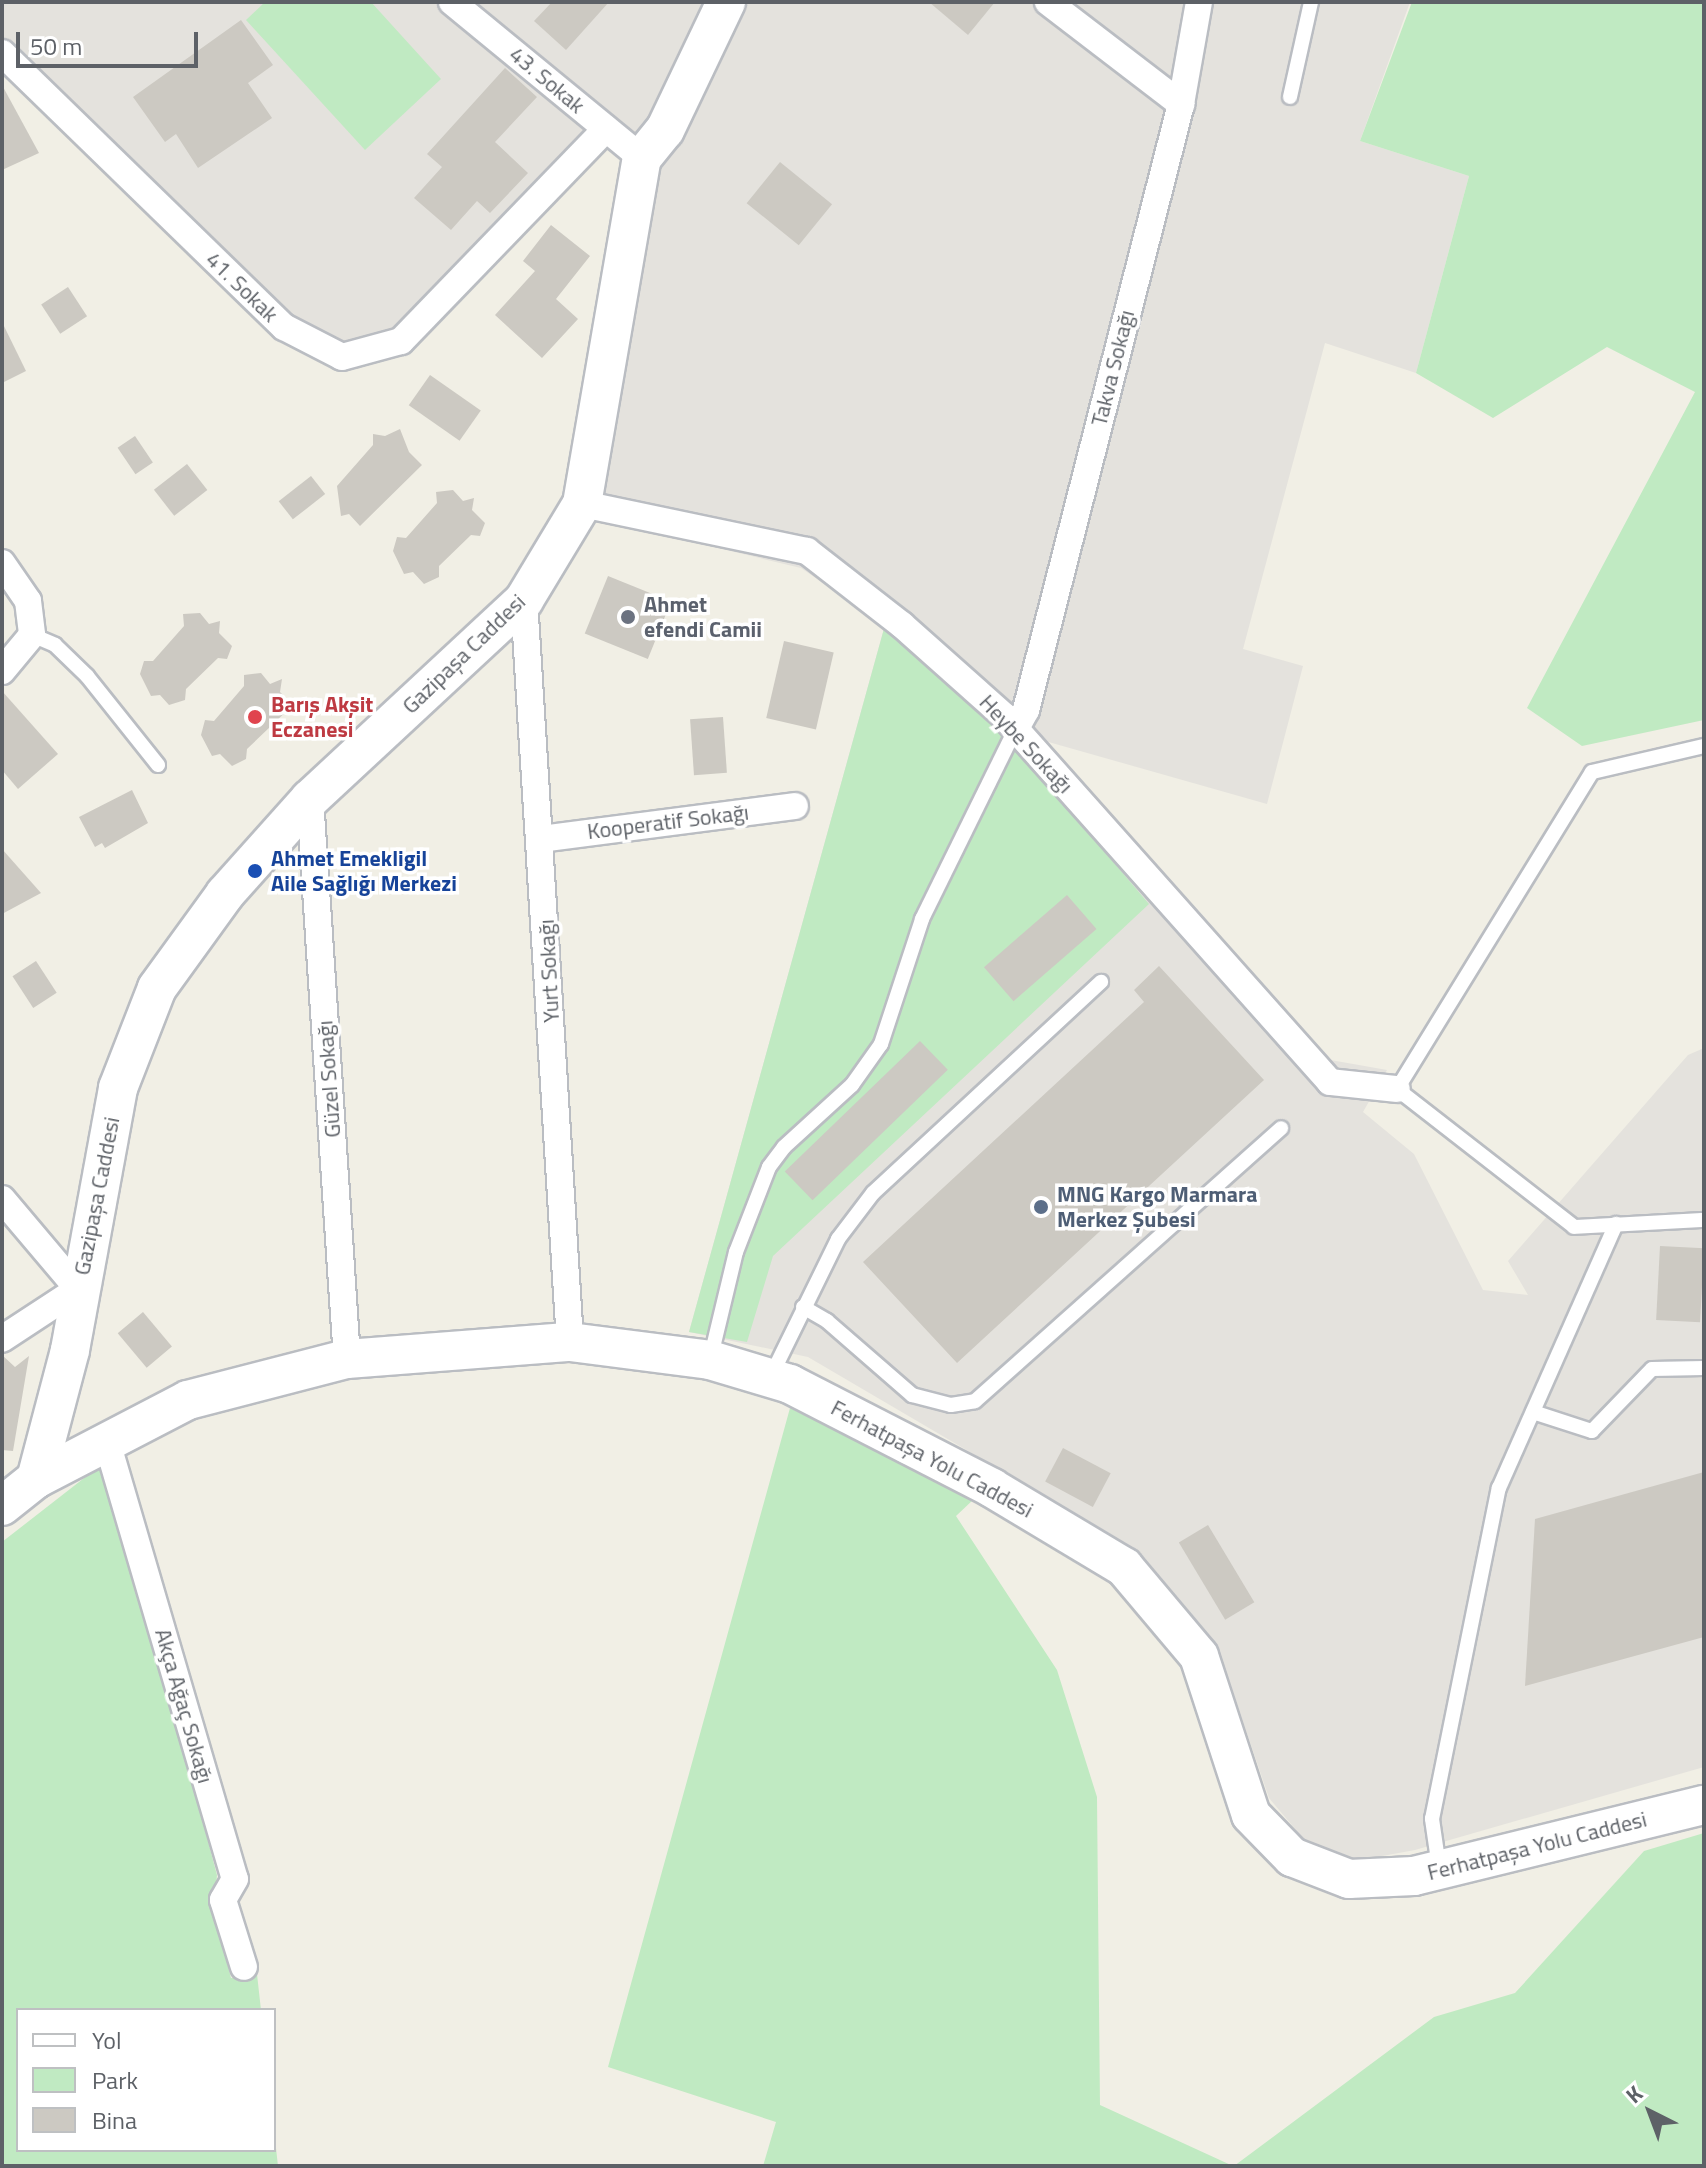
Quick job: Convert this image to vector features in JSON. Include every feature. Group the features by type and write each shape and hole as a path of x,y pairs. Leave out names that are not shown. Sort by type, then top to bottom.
{"main road":[{"name":"Gazipaşa Caddesi","path":"36,1479 70,1350 78,1289 118,1088 157,988 225,894 310,799 524,600 582,504 642,158 665,130 726,2"},
{"name":"Ferhatpaşa Yolu Caddesi","path":"2,1506 36,1479 188,1400 347,1359 570,1342 710,1360 769,1378 992,1488 1124,1567 1199,1656 1251,1815 1292,1857 1349,1879 1440,1872 1704,1805"}],"street":[{"name":"43. Sokak","path":"452,2 642,158"},
{"path":"1048,2 1181,104"},
{"name":"Takva Sokağı","path":"1015,730 1026,710 1181,104 1199,2"},
{"name":"41. Sokak","path":"2,53 284,327 342,357 401,341 606,129"},
{"name":"Heybe Sokağı","path":"582,504 807,551 902,625 1015,730 1330,1082 1397,1089"},
{"path":"2,563 28,601 32,635 2,671"},
{"name":"Yurt Sokağı","path":"524,600 570,1342"},
{"name":"Güzel Sokağı","path":"310,799 347,1359"},
{"name":"Kooperatif Sokağı","path":"541,839 795,806"},
{"path":"2,1199 78,1289 2,1339"},
{"name":"Akça Ağaç Sokağı","path":"107,1442 235,1879 223,1900 244,1967"}],"lane":[{"path":"1290,97 1311,2"},
{"path":"32,635 55,645 87,676 158,765"},
{"path":"710,1360 736,1252 769,1167 784,1147 852,1085 881,1044 922,919 1015,730"},
{"path":"1704,746 1592,772 1397,1089 1574,1227 1704,1220"},
{"path":"769,1378 838,1239 873,1193 1101,982"},
{"path":"803,1307 827,1321 912,1395 951,1405 975,1401 1281,1128"},
{"path":"1440,1872 1432,1819 1499,1488 1616,1224"},
{"path":"1533,1412 1592,1431 1652,1369 1704,1368"}],"shaded area":[{"path":"2,2 1410,2 1360,141 1469,176 1416,373 1325,343 1243,649 1303,666 1267,804 1045,741 1325,1059 1387,1070 1363,1112 1414,1154 1483,1290 1528,1295 1508,1261 1688,1055 1704,1048 1704,1767 1415,1850 1355,1861 1307,1843 1269,1798 1220,1654 1140,1552 808,1357 689,1332 885,625 801,568 572,513 634,166 602,142 411,344 358,369 294,347 2,61"}],"green space":[{"path":"265,2 371,2 441,79 365,150 246,20"},
{"path":"1412,2 1704,2 1704,720 1582,746 1527,708 1695,392 1607,347 1493,418 1416,373 1469,176 1360,141"},
{"path":"885,625 997,725 1149,904 773,1256 747,1342 689,1332"},
{"path":"790,1408 974,1499 956,1516 1057,1670 1097,1797 1100,2105 1233,2166 763,2166 776,2122 608,2067"},
{"path":"97,1468 112,1480 217,1875 214,1911 231,1978 257,1974 261,2008 16,2008 16,2152 276,2152 276,2148 278,2166 2,2166 2,1542"},
{"path":"1704,1833 1704,2166 1234,2166 1434,2017 1515,1993 1644,1851"}],"building":[{"path":"552,2 609,2 566,50 534,21"},
{"path":"929,2 995,2 968,35"},
{"path":"241,20 273,65 248,83 272,118 198,168 176,134 165,142 133,97"},
{"path":"505,68 537,97 495,142 528,173 490,213 477,201 451,230 414,198 442,167 427,154"},
{"path":"2,85 39,153 2,170"},
{"path":"780,162 832,204 799,245 747,203"},
{"path":"551,225 590,256 556,299 578,319 542,358 495,315 535,271 523,261"},
{"path":"68,287 87,316 60,334 41,304"},
{"path":"2,322 26,371 2,383"},
{"path":"430,375 481,411 460,441 409,405"},
{"path":"400,429 409,452 422,465 360,526 349,514 341,516 337,486 373,445 373,434 385,436"},
{"path":"135,436 153,463 135,474 118,448"},
{"path":"187,464 207,490 174,516 154,490"},
{"path":"311,476 325,494 293,519 279,501"},
{"path":"453,490 463,501 474,498 472,510 485,523 480,536 471,535 439,566 439,577 424,584 413,572 404,574 393,551 397,537 406,538 437,503 436,492"},
{"name":"Ahmet efendi Camii","path":"608,576 671,601 648,659 585,633"},
{"path":"200,613 209,624 220,621 219,633 232,646 227,659 218,658 186,689 185,700 169,705 160,695 151,696 140,674 144,661 153,661 184,626 183,614"},
{"path":"784,641 834,652 816,729 766,718"},
{"path":"261,673 270,684 282,679 280,692 293,705 247,749 246,759 232,766 220,754 212,756 201,735 205,720 214,721 244,686 244,675"},
{"path":"2,691 58,754 18,789 2,770"},
{"path":"723,717 727,773 694,775 690,719"},
{"path":"132,790 148,823 105,848 102,843 95,847 79,817"},
{"path":"2,849 41,893 2,914"},
{"path":"1067,895 1097,929 1014,1001 984,967"},
{"path":"36,961 57,993 33,1008 13,976"},
{"path":"1159,966 1264,1080 957,1363 863,1262 1144,1002 1134,990"},
{"path":"920,1041 948,1070 813,1200 785,1172"},
{"path":"1660,1246 1704,1248 1700,1322 1656,1320"},
{"path":"143,1312 172,1346 147,1368 118,1333"},
{"path":"2,1355 15,1367 29,1356 13,1451 2,1450"},
{"path":"1063,1448 1111,1473 1093,1507 1045,1482"},
{"path":"1704,1472 1704,1637 1525,1686 1535,1519"},
{"path":"1208,1525 1254,1602 1225,1620 1179,1543"}],"place":[{"name":"Ahmet efendi Camii","path":"628,617"},
{"name":"Barış Akşit Eczanesi","path":"255,717"},
{"name":"Ahmet Emekligil Aile Sağlığı Merkezi","path":"255,871"},
{"name":"MNG Kargo Marmara Merkez Şubesi","path":"1041,1207"}]}
